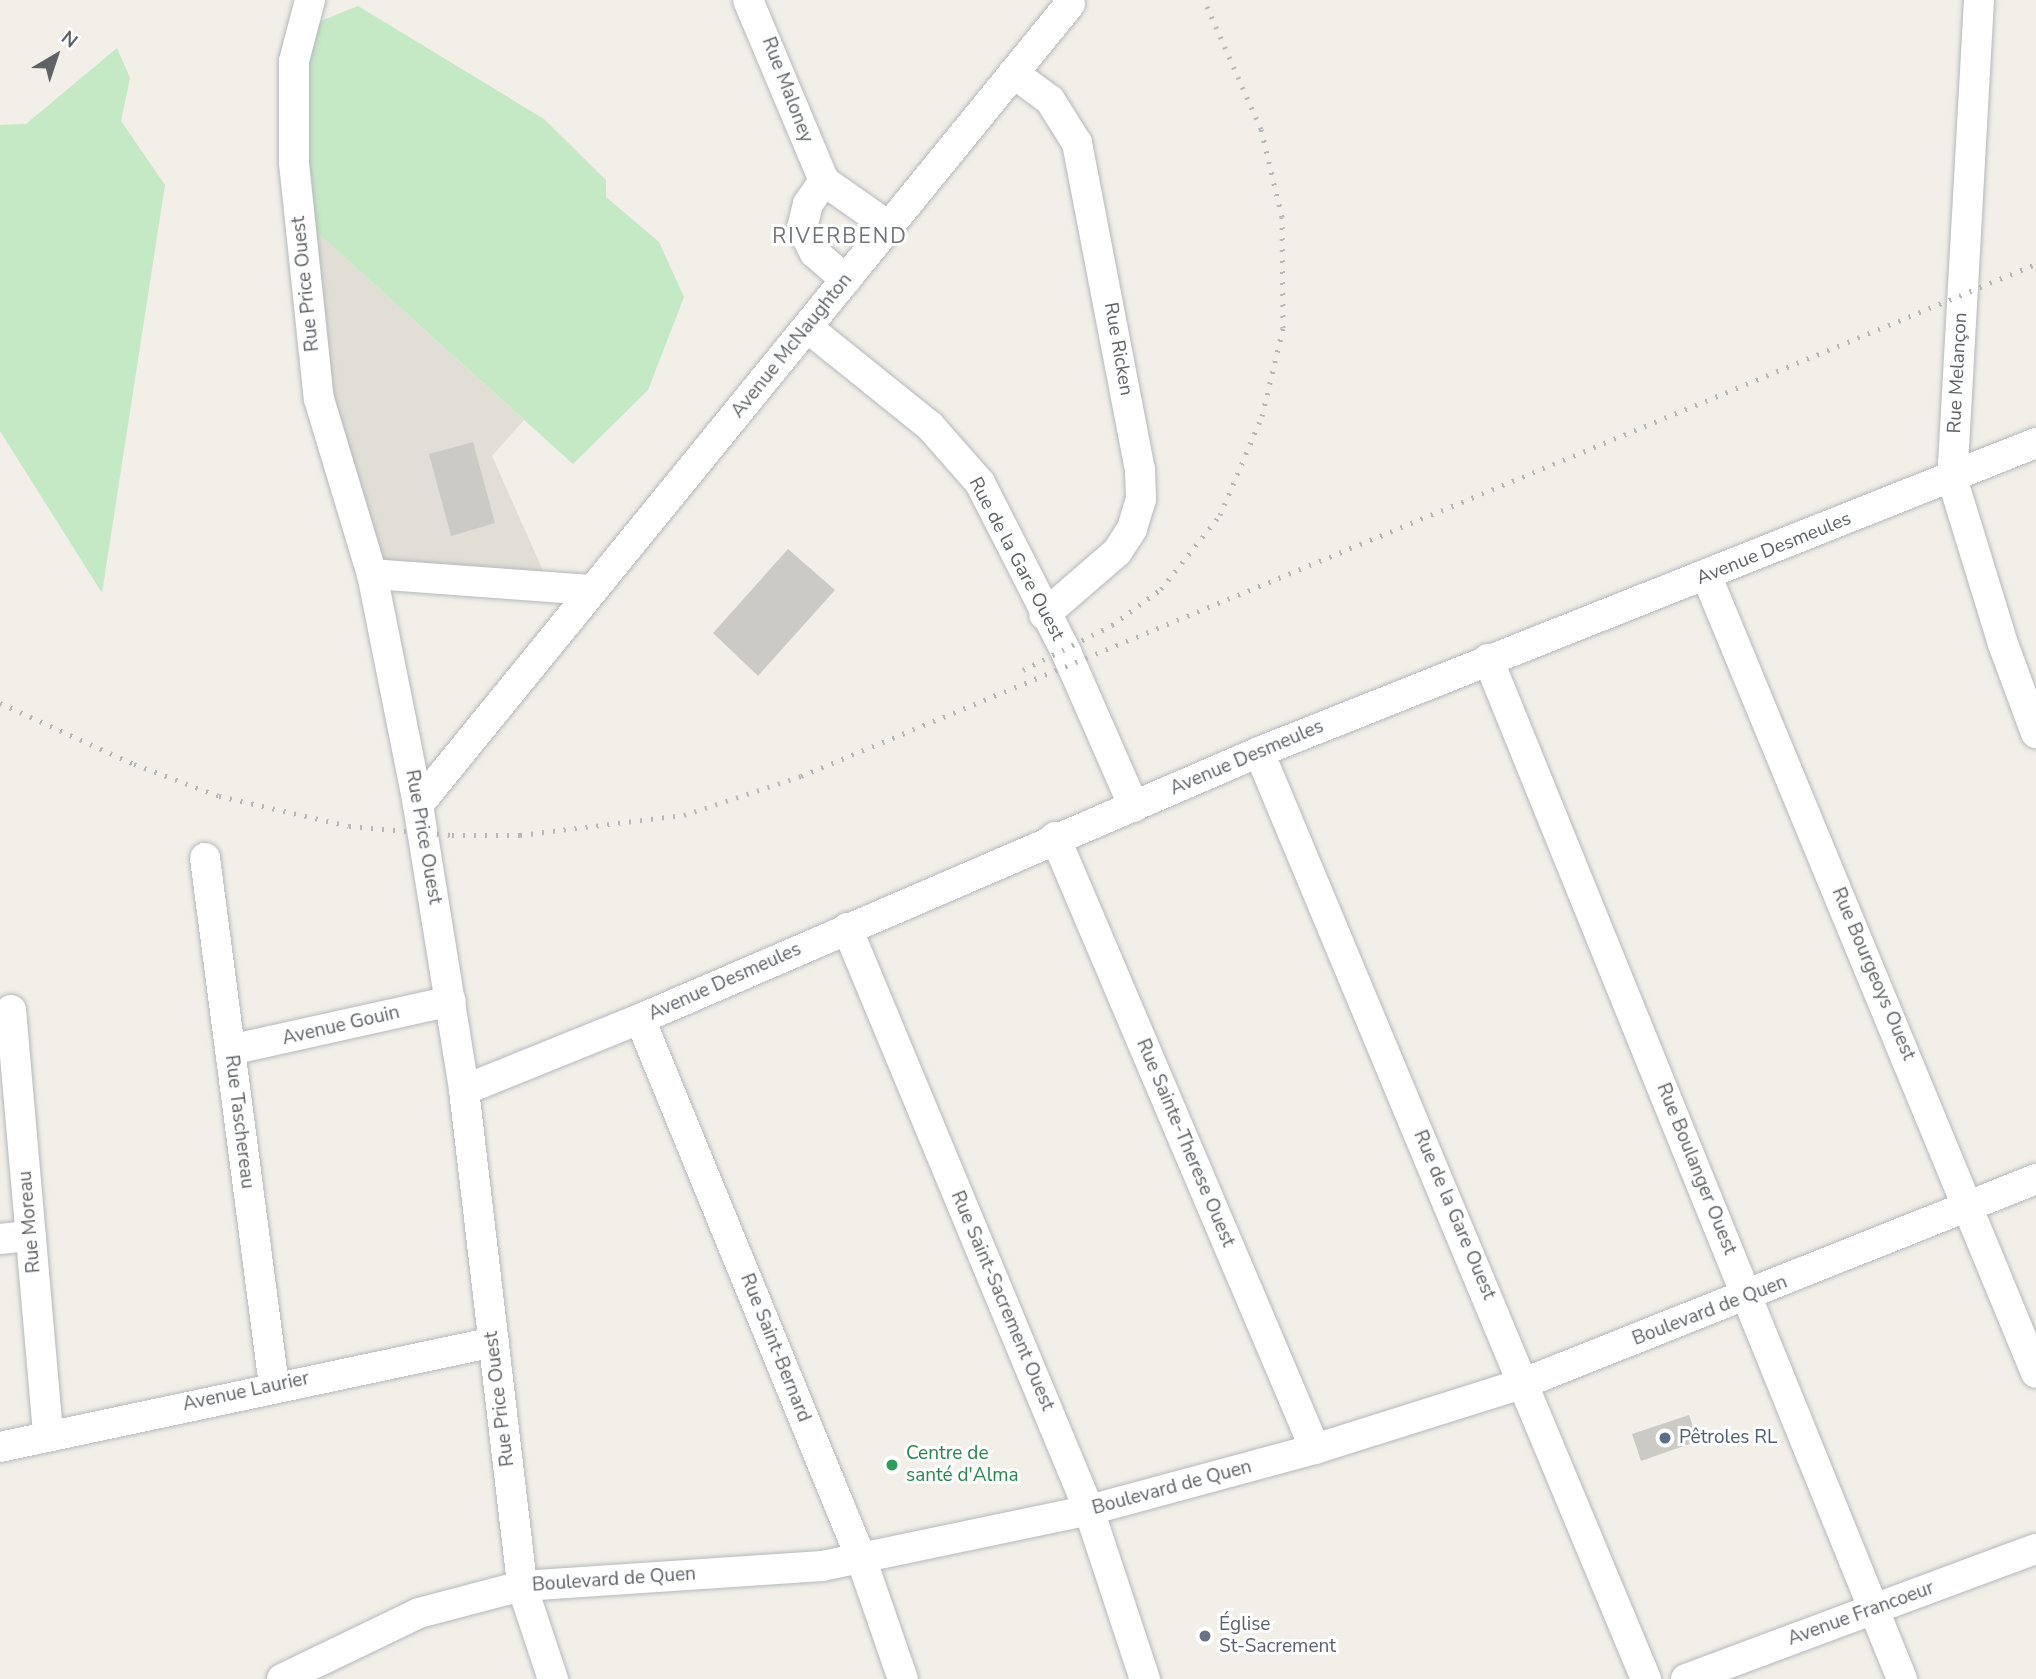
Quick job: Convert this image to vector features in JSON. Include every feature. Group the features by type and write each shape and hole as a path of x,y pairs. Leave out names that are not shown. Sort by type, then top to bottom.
{"street":[{"name":"Rue Price Ouest","path":"310,0 294,61 294,163 302,271 319,399 372,574 418,805 464,1090 522,1586 553,1679"},
{"name":"Rue Maloney","path":"748,0 824,181"},
{"name":"Rue Melançon","path":"1979,0 1952,478 2003,645 2036,733"},
{"name":"Avenue McNaughton","path":"418,805 1070,4"},
{"name":"Rue Ricken","path":"1013,73 1050,100 1077,142 1140,468 1141,499 1132,529 1117,552 1044,615"},
{"path":"846,280 815,253 802,228 808,204 824,181 888,226"},
{"name":"Rue de la Gare Ouest","path":"808,328 930,426 979,482 1044,615 1066,652 1133,807"},
{"name":"Avenue Desmeules","path":"464,1090 640,1019 1055,837 1133,807 1259,752 2036,443"},
{"path":"372,574 592,590"},
{"name":"Rue Bourgeoys Ouest","path":"1707,576 2036,1373"},
{"name":"Rue Boulanger Ouest","path":"1488,659 1902,1679"},
{"name":"Rue de la Gare Ouest","path":"1259,752 1646,1679"},
{"name":"Rue Sainte-Therese Ouest","path":"1055,837 1315,1449"},
{"name":"Rue Taschereau","path":"205,858 274,1386"},
{"name":"Rue Saint-Sacrement Ouest","path":"847,928 1089,1510 1145,1679"},
{"name":"Avenue Gouin","path":"230,1050 451,1001"},
{"name":"Rue Moreau","path":"11,1010 8,1073 31,1236 48,1433"},
{"name":"Rue Saint-Bernard","path":"640,1019 861,1558 903,1679"},
{"name":"Boulevard de Quen","path":"282,1679 419,1613 522,1586 822,1566 1089,1510 1315,1449 1524,1383 1748,1297 2036,1179"},
{"path":"0,1238 31,1236"},
{"name":"Avenue Laurier","path":"0,1447 48,1433 494,1342"},
{"name":"Avenue Francoeur","path":"1686,1679 2036,1549"}],"shaded area":[{"path":"309,225 524,420 492,456 549,584 377,567 327,397"}],"green space":[{"path":"358,6 544,119 606,180 606,197 659,242 684,297 648,390 573,464 309,225 302,93 318,22"},
{"path":"117,48 130,78 121,121 165,185 102,593 0,431 0,125 26,124"}],"building":[{"path":"473,442 495,523 451,536 429,454"},
{"path":"788,549 835,590 758,676 713,633"},
{"name":"Pêtroles RL","path":"1689,1415 1698,1441 1641,1461 1632,1434"}],"railway":[{"path":"1023,670 1112,625 1161,589 1220,515 1262,416 1283,328 1282,217 1261,129 1204,0"},
{"path":"0,703 134,764 219,796 349,826 452,835 520,835 684,815 801,776 2036,264"}],"place":[{"name":"Pêtroles RL","path":"1665,1438"},
{"name":"Centre de santé d'Alma","path":"892,1465"},
{"name":"Église St-Sacrement","path":"1205,1636"}],"district":[{"name":"RIVERBEND","path":"840,236"}]}
